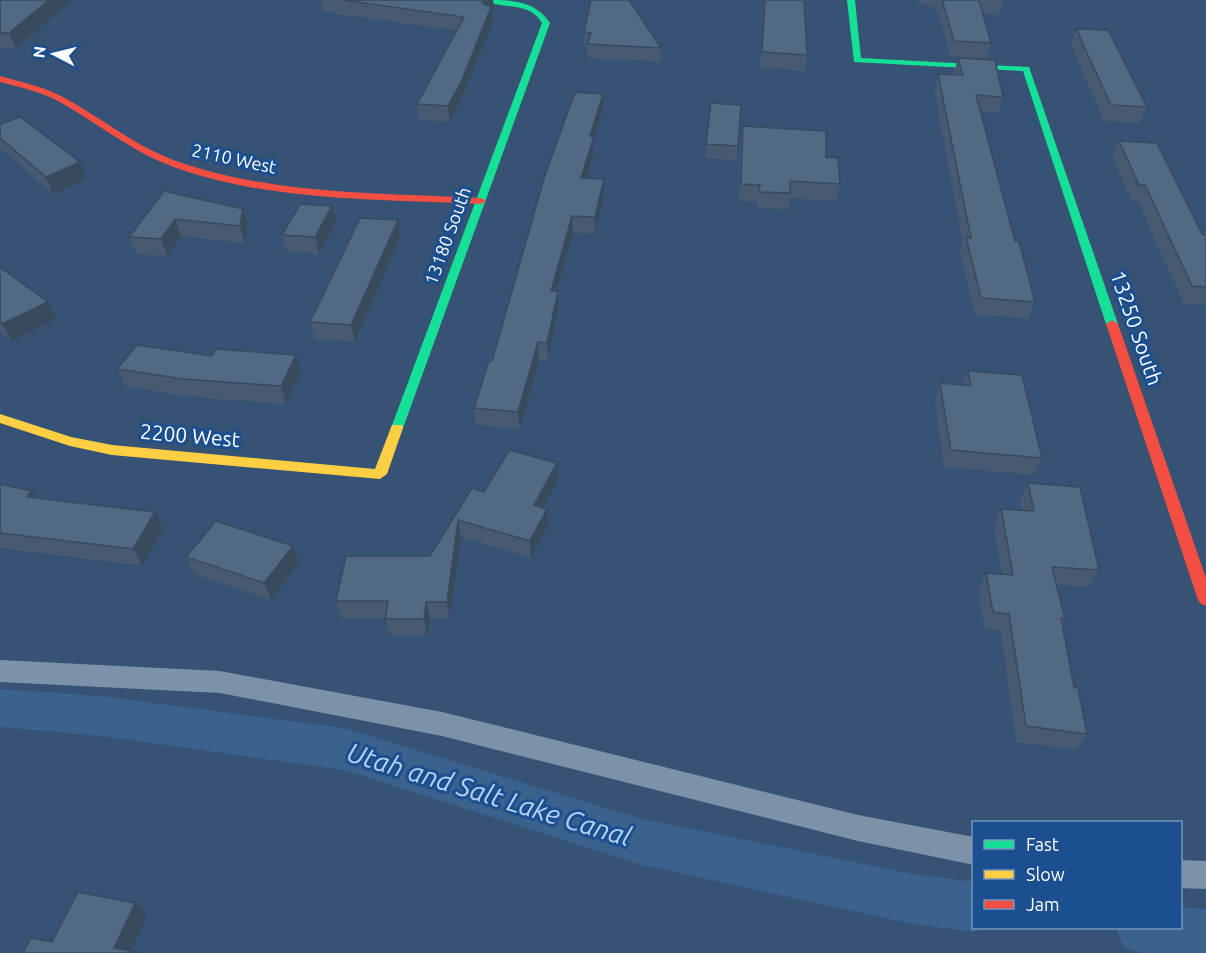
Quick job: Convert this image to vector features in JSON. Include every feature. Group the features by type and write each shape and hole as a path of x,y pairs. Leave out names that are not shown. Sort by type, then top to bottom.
{"street":[{"name":"13180 South","path":"380,474 546,23 540,12 522,5 489,0"},
{"name":"13250 South","path":"851,0 857,60 1026,69 1206,600"},
{"name":"2110 West","path":"0,79 59,98 118,136 152,153 217,177 301,190 481,201"},
{"name":"2200 West","path":"0,418 70,441 112,450 380,474"}],"lane":[{"path":"0,671 220,682 442,724 858,828 972,851"},
{"path":"1182,874 1206,875"}],"building":[{"path":"0,0 49,0 9,33 0,33"},
{"path":"343,0 485,0 482,3 491,7 462,80 448,106 417,104 464,17"},
{"path":"591,0 629,0 661,48 587,44 591,33 584,32"},
{"path":"765,0 804,0 807,55 762,52"},
{"path":"942,0 979,0 991,43 954,41"},
{"path":"1076,29 1108,30 1147,107 1111,105"},
{"path":"958,58 995,60 1003,97 976,95 1015,241 1019,241 1035,302 981,298 966,237 971,238 938,74 963,75"},
{"path":"575,92 603,94 590,136 594,136 581,178 604,179 595,217 572,216 551,291 558,291 547,343 538,342 518,412 474,408 489,361 492,361 545,175"},
{"path":"711,103 741,105 738,146 706,144"},
{"path":"20,117 80,162 46,177 0,138 0,124"},
{"path":"743,126 826,131 826,157 838,158 840,184 790,181 790,193 759,192 760,185 741,184"},
{"path":"1119,141 1157,143 1202,234 1206,234 1206,287 1192,286 1145,185 1139,185"},
{"path":"164,191 243,209 240,226 175,219 161,239 129,237"},
{"path":"300,204 332,206 315,237 282,235"},
{"path":"360,218 398,220 351,325 310,322"},
{"path":"0,267 48,302 2,324 0,322"},
{"path":"137,345 212,356 216,349 296,355 281,386 183,379 117,369"},
{"path":"968,371 1022,375 1042,458 951,450 940,383 971,386"},
{"path":"509,450 557,463 534,505 547,509 530,541 458,520 447,602 426,602 424,619 385,619 388,601 336,601 346,556 430,556 472,488 484,492"},
{"path":"1028,483 1080,487 1099,570 1052,567 1065,619 1061,618 1074,687 1078,688 1087,734 1026,726 1009,614 993,612 986,573 1013,575 1001,509 1034,511"},
{"path":"0,484 32,491 27,497 155,512 133,549 0,533"},
{"path":"216,521 293,546 264,583 186,557"},
{"path":"78,892 135,903 114,948 141,953 23,953 31,938 52,942"}],"waterway":[{"name":"Utah and Salt Lake Canal","path":"0,708 101,716 344,749 642,842 913,899 972,907"},
{"name":"Utah and Salt Lake Canal","path":"1150,929 1206,935"}],"traffic: fast":[{"path":"397,428 546,23 536,11 522,4 489,0"},
{"path":"851,0 857,60 1026,69 1112,324"}],"traffic: slow":[{"path":"0,418 70,441 112,450 380,474 397,428"}],"traffic: jam":[{"path":"0,79 53,96 160,158 212,175 288,190 481,201"},
{"path":"1112,324 1206,600"}]}
